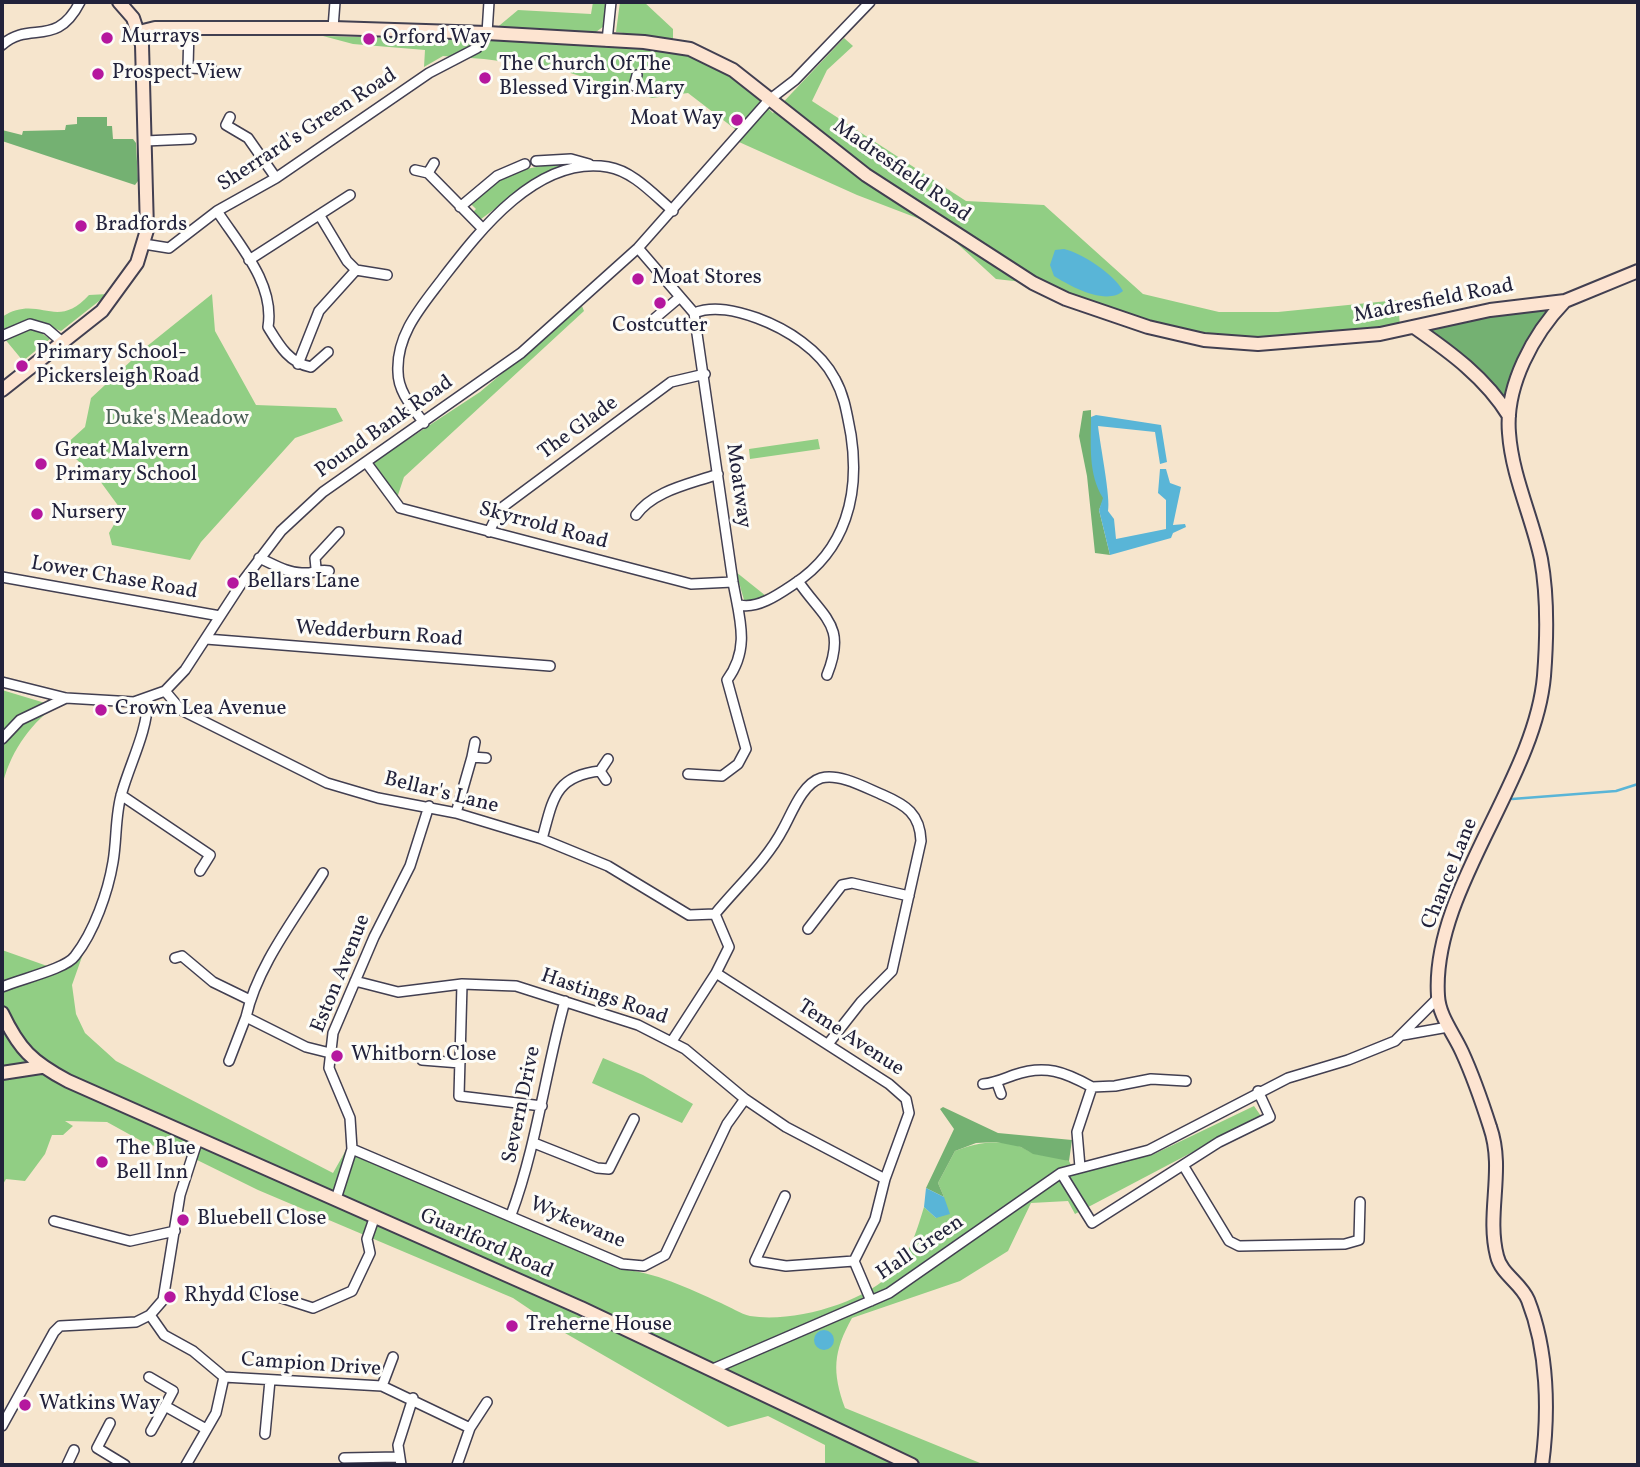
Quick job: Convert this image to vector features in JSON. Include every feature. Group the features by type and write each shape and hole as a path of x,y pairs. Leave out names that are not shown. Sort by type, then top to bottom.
{"street":[{"path":"2,45 12,35 53,32 74,13 80,2"},
{"path":"2,390 102,311 116,296 137,263 144,244 147,206 144,57 133,18 120,2"},
{"path":"333,28 335,2"},
{"path":"487,33 489,2"},
{"path":"607,41 611,2"},
{"name":"Pound Bank Road","path":"2,682 66,698 134,702 165,691 185,670 259,558 281,531 323,492 506,365 638,247 673,211 769,100 785,90 870,2"},
{"path":"189,28 188,68 212,69"},
{"name":"Madresfield Road","path":"139,32 189,28 333,28 644,42 690,49 733,70 757,86 769,100 866,175 1018,275 1066,299 1147,327 1231,343 1352,338 1490,310 1565,301 1638,271"},
{"name":"Sherrard's Green Road","path":"144,244 169,248 217,211 276,177 429,73 477,48 487,33"},
{"path":"634,86 637,75"},
{"path":"230,117 226,125 248,138 276,177"},
{"path":"145,141 191,139"},
{"path":"536,161 571,159 590,165 611,167 633,177 673,211"},
{"path":"428,173 434,163"},
{"path":"460,208 497,176 525,164"},
{"path":"424,423 404,396 397,374 400,346 425,303 483,229 505,207 540,182 590,165"},
{"path":"415,170 428,173 483,229"},
{"path":"249,260 350,195"},
{"path":"217,211 265,286 270,314 268,327 281,348 298,365 311,367 328,352"},
{"path":"320,216 347,261 356,270 387,275"},
{"name":"Moatway","path":"638,247 694,313 705,374 733,582 736,600 740,604 743,653 727,680 746,749 738,764 722,776 688,774"},
{"path":"298,365 319,310 356,270"},
{"path":"654,319 680,296"},
{"name":"Chance Lane","path":"1542,1465 1545,1391 1539,1346 1528,1300 1497,1257 1493,1217 1498,1157 1469,1067 1448,1027 1438,998 1439,965 1457,901 1528,740 1541,699 1546,621 1541,559 1514,463 1509,416 1513,390 1525,360 1552,315 1565,301"},
{"path":"694,313 702,310 736,312 788,333 817,355 834,377 845,400 854,453 853,499 842,532 798,581 754,605 740,604"},
{"path":"2,336 30,324 47,329 61,341"},
{"path":"1414,327 1456,357 1486,385 1509,416"},
{"name":"The Glade","path":"489,532 500,509 671,382 705,374"},
{"name":"Skyrrold Road","path":"366,462 400,508 691,584 733,582"},
{"path":"636,515 657,496 718,474"},
{"path":"316,568 315,558 340,532"},
{"path":"259,558 286,570 304,574 316,568 329,570"},
{"name":"Lower Chase Road","path":"2,577 220,616"},
{"path":"798,581 834,632 836,648 827,675"},
{"name":"Wedderburn Road","path":"206,639 550,666"},
{"name":"Bellar's Lane","path":"165,691 181,710 327,783 378,798 456,813 542,839 608,866 689,915 715,914"},
{"path":"2,739 19,720 66,698"},
{"path":"2,987 30,975 59,968 74,958 95,920 113,864 121,795 147,719 148,699"},
{"path":"456,813 475,742"},
{"path":"472,757 486,758"},
{"path":"600,771 608,759"},
{"path":"600,771 607,780"},
{"path":"542,839 554,796 566,780 580,773 600,771"},
{"path":"672,1041 716,973 729,947 715,914 781,833 806,789 821,778 830,778 878,793 905,806 914,814 920,826 921,841 892,971 862,1002 828,1044"},
{"path":"121,795 210,855 200,871"},
{"name":"Eston Avenue","path":"336,1199 352,1149 349,1118 329,1068 333,1033 410,866 429,806"},
{"path":"229,1061 250,1000 323,873"},
{"path":"808,929 842,885 852,883 909,896"},
{"path":"180,954 212,982 250,1000"},
{"name":"Teme Avenue","path":"716,973 828,1044 906,1099 909,1113 906,1128 885,1179 874,1219 854,1261"},
{"name":"Hastings Road","path":"355,981 398,992 462,984 516,986 638,1025 672,1041 745,1099 786,1126 885,1179"},
{"path":"462,984 460,1096 542,1106"},
{"name":"Hall Green","path":"713,1369 872,1301 904,1284 1061,1173 1149,1150 1226,1112 1258,1091 1288,1077 1378,1049 1403,1035 1438,998"},
{"name":"Severn Drive","path":"511,1215 534,1143 550,1056 565,1001"},
{"path":"2,1013 17,1045 41,1067"},
{"path":"246,1017 306,1047 330,1053"},
{"name":"Hall Green","path":"1403,1035 1448,1027"},
{"path":"422,1060 460,1063"},
{"path":"2,1073 41,1067"},
{"name":"Guarlford Road","path":"41,1067 713,1369 912,1465"},
{"path":"983,1084 997,1083 1043,1068 1067,1073 1092,1087 1151,1079 1186,1082"},
{"path":"997,1083 1001,1094"},
{"path":"1080,1167 1077,1132 1092,1087"},
{"path":"1061,1173 1092,1223 1219,1142 1270,1117 1258,1091"},
{"name":"Wykewane","path":"352,1149 622,1264 644,1266 657,1262 665,1255 727,1124 745,1099"},
{"path":"534,1143 597,1168 609,1169 634,1119"},
{"path":"2,1426 54,1332 60,1326 136,1322 149,1315 163,1300 180,1195 198,1139"},
{"path":"1183,1165 1228,1241 1239,1246 1345,1244 1359,1240 1360,1202"},
{"path":"785,1196 755,1261 786,1266 854,1261 872,1301"},
{"path":"260,1291 313,1308 352,1291 370,1253 367,1239 375,1216"},
{"path":"54,1221 130,1241 175,1231"},
{"path":"149,1315 164,1335 193,1351 224,1377 216,1413 186,1465"},
{"path":"382,1386 393,1356"},
{"path":"149,1377 173,1391 151,1431"},
{"name":"Campion Drive","path":"224,1377 382,1386 413,1398 470,1428"},
{"path":"265,1434 270,1380"},
{"path":"344,1458 400,1461 400,1438 413,1398"},
{"path":"457,1465 470,1428 487,1402"},
{"path":"164,1406 206,1429"},
{"path":"110,1423 97,1448 125,1465"},
{"path":"67,1465 75,1450"}],"green space":[{"path":"593,2 606,2 604,26 596,32 494,30 518,10 591,14"},
{"path":"620,2 644,2 673,29 673,40 616,32"},
{"path":"323,36 548,42 690,52 737,79 773,113 844,38 853,46 827,70 812,101 966,201 1044,205 1143,294 1219,312 1278,312 1398,300 1400,327 1282,339 1213,338 1145,322 1040,284 996,279 938,226 857,195 739,142 744,136 688,93 652,98 554,68 484,59 443,56 424,67 425,50 353,44"},
{"path":"77,117 107,117 107,126 112,126 113,139 133,139 136,143 138,181 135,185 2,141 2,130 22,135 23,131 65,130 66,125 77,124"},
{"path":"572,163 537,178 481,219 473,212 476,209 470,203 505,177 542,166"},
{"path":"108,294 61,331 30,319 2,330 2,317 15,311 67,311 89,295"},
{"name":"Duke's Meadow","path":"212,294 215,331 256,405 336,408 343,421 295,438 201,542 190,560 112,545 109,533 122,511 100,481 63,447 85,427 91,398 146,347"},
{"path":"1556,305 1526,350 1505,398 1468,361 1425,329 1486,315"},
{"path":"582,306 584,311 404,477 397,498 372,463 480,392"},
{"path":"34,328 50,339 23,361 4,338"},
{"path":"1091,410 1091,448 1104,498 1099,510 1110,555 1095,553 1087,476 1079,436 1083,411"},
{"path":"818,439 820,449 750,459 749,449"},
{"path":"736,572 766,596 752,602 744,600"},
{"path":"2,690 55,706 36,723 21,742 9,764 2,787"},
{"path":"2,950 50,967 84,951 72,985 76,1014 85,1033 116,1061 333,1173 346,1150 619,1269 646,1273 750,1316 787,1316 828,1308 848,1301 882,1282 905,1256 924,1207 936,1218 944,1197 938,1183 955,1151 979,1144 1012,1144 1034,1153 1069,1161 1075,1173 1152,1155 1254,1106 1261,1116 1075,1214 1068,1201 1031,1203 1008,1251 960,1281 852,1318 841,1341 836,1362 838,1384 845,1408 985,1465 825,1465 825,1445 768,1416 728,1427 565,1333 513,1298 258,1190 193,1158 145,1143 107,1122 65,1121 73,1126 63,1135 52,1135 45,1154 25,1181 6,1179 2,1186"},
{"path":"603,1058 643,1075 693,1104 682,1123 592,1083"},
{"path":"943,1107 998,1133 1072,1140 1069,1161 1033,1154 1021,1147 996,1142 976,1143 955,1151 938,1183 944,1197 926,1188 954,1129 940,1109"}],"water":[{"path":"1064,249 1097,266 1113,278 1123,291 1107,296 1088,293 1054,276 1050,265 1055,250"},
{"path":"1096,415 1161,425 1167,462 1160,464 1155,432 1098,426 1107,484 1108,511 1114,519 1116,539 1166,529 1166,500 1158,493 1160,469 1166,469 1170,483 1181,487 1173,525 1185,524 1186,527 1173,533 1171,538 1110,555 1099,510 1103,498 1098,489 1091,459 1091,417"},
{"path":"926,1188 944,1197 950,1214 936,1218 924,1207"},
{"path":"824,1330 831,1333 834,1340 831,1347 824,1350 817,1347 814,1340 817,1333"}],"waterway":[{"path":"1512,799 1616,791 1638,784"}],"place":[{"name":"Murrays","path":"107,38"},
{"name":"Orford Way","path":"369,39"},
{"name":"Prospect View","path":"98,74"},
{"name":"The Church Of The Blessed Virgin Mary","path":"485,78"},
{"name":"Moat Way","path":"737,120"},
{"name":"Bradfords","path":"81,226"},
{"name":"Moat Stores","path":"638,279"},
{"name":"Costcutter","path":"660,303"},
{"name":"Primary School- Pickersleigh Road","path":"22,366"},
{"name":"Great Malvern Primary School","path":"41,464"},
{"name":"Nursery","path":"37,514"},
{"name":"Bellars Lane","path":"233,583"},
{"name":"Crown Lea Avenue","path":"101,710"},
{"name":"Whitborn Close","path":"337,1056"},
{"name":"The Blue Bell Inn","path":"102,1162"},
{"name":"Bluebell Close","path":"183,1220"},
{"name":"Rhydd Close","path":"170,1297"},
{"name":"Treherne House","path":"512,1326"},
{"name":"Watkins Way","path":"25,1405"}]}
